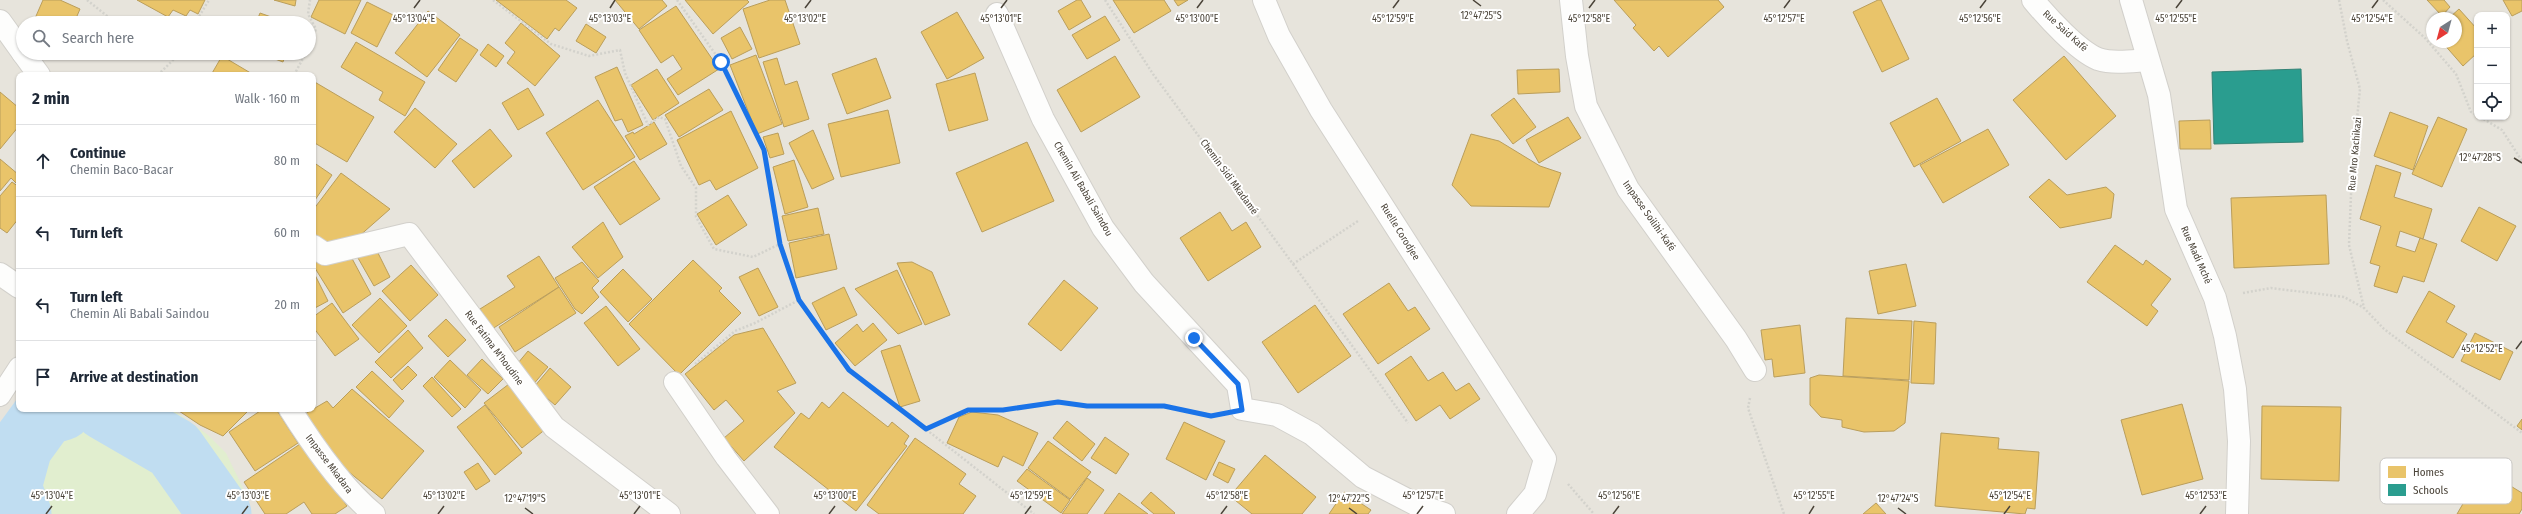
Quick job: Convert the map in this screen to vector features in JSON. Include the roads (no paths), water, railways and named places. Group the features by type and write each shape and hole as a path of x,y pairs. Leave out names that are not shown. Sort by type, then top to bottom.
{"street":[{"name":"Ruelle Corodjee","path":"1264,0 1279,36 1321,110 1545,459 1535,494 1518,514"},
{"name":"Impasse Soilihi-Kafé","path":"1571,0 1577,56 1586,106 1628,189 1736,339 1755,370"},
{"name":"Rue Said Kafé","path":"2034,0 2082,48 2098,58 2117,62 2148,60"},
{"name":"Rue Madi Mché","path":"2131,0 2159,95 2176,209 2215,298 2235,389 2239,441 2237,514"},
{"name":"Chemin Ali Babali Saindou","path":"997,14 1043,119 1103,228 1144,283 1238,384 1242,410 1283,418 1312,434 1363,477 1417,505 1444,514"},
{"path":"0,21 16,43"},
{"path":"28,60 37,72"},
{"name":"Rue Fatima M'houdine","path":"316,248 325,254 409,234 554,427 669,514"},
{"path":"0,274 16,285"},
{"name":"Impasse Mkadara","path":"292,412 301,427 357,501 374,514"}],"lane":[{"path":"0,396 16,372"},
{"path":"674,382 726,458 769,514"}],"waterway":[{"path":"20,514 10,487 21,447 45,414 52,412"},
{"path":"110,412 174,449 220,514"}]}
